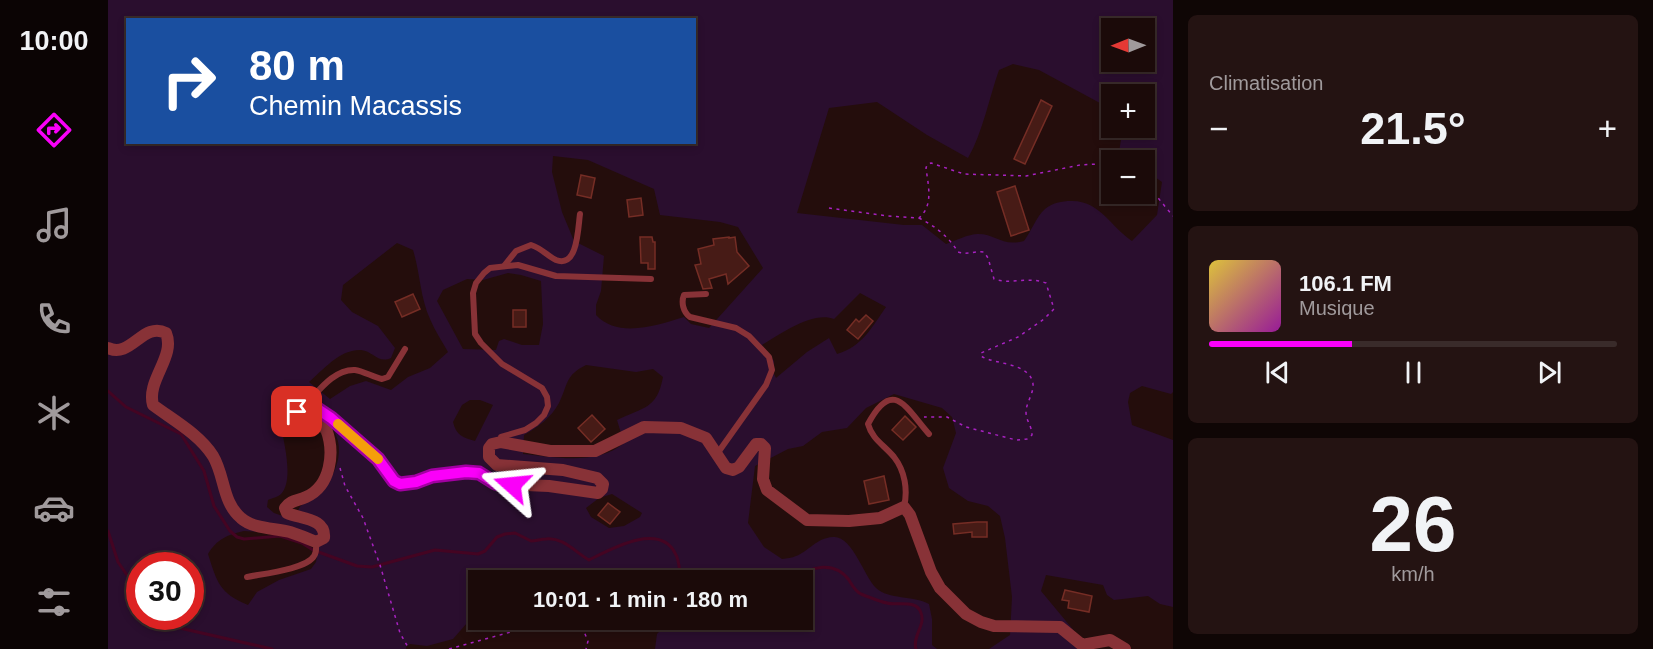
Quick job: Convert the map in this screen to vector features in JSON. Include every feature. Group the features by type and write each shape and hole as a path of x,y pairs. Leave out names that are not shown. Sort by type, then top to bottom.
{"street":[{"path":"108,348 116,351 123,350 150,332 166,333 169,344 150,396 153,405 203,444 214,458 224,493 233,511 243,521 289,532 316,548 324,537 322,525 287,513 285,508 293,501 314,492 327,475 331,452 329,437 323,425 293,408 296,402 307,402 331,418 378,459 394,481 400,484 416,482 432,476 466,472 479,473 495,483 549,486 593,493 602,489 603,484 597,478 563,470 497,465 489,458 489,448 492,444 501,442 550,451 595,451 644,427 681,428 706,438 726,468 734,470 739,467 756,444 761,444 765,448 763,479 767,490 807,520 849,522 880,518 904,507 910,515 930,572 940,588 966,614 981,622 994,626 1060,627 1082,645 1110,640 1125,649"}],"lane":[{"path":"504,266 516,251 531,245 542,249 555,260 566,260 574,251 580,214"},
{"path":"501,442 501,436 504,434 525,430 536,423 544,415 548,406 545,391 502,364 481,344 475,334 473,293 476,283 490,268 504,266 518,266 556,276 651,279"},
{"path":"706,294 684,295 686,314 690,317 736,327 749,336 769,357 772,370 766,385 717,454"},
{"path":"307,402 340,373 357,370 382,379 388,377 405,349"},
{"path":"904,507 907,496 901,467 870,433 868,424 888,399 893,398 899,400 929,434"},
{"path":"246,577 295,567 309,561 316,548"}],"path":[{"path":"919,218 924,214 930,194 927,165 931,164 964,174 1026,176 1080,165 1101,164"},
{"path":"1155,194 1173,216"},
{"path":"830,208 919,218 941,232 958,252 965,254 984,252 994,279 1000,281 1037,280 1046,283 1054,309 1044,319 1007,344 984,350 981,353 981,356 987,360 1016,367 1030,377 1033,385 1026,411 1032,435 1027,439 1016,440 966,427 947,417 914,417"},
{"path":"331,452 335,456 345,486 363,518 400,633 409,649"},
{"path":"449,649 513,630"},
{"path":"583,630 588,641 586,649"}],"shaded area":[{"path":"108,0 1173,0 1173,392 1171,394 1142,386 1130,393 1128,402 1132,425 1173,440 1173,607 1160,604 1148,596 1114,600 1107,595 1103,585 1046,575 1041,591 1075,632 1082,649 989,649 1010,635 1012,597 1000,516 988,506 968,501 949,488 943,468 956,433 952,417 942,408 894,394 866,408 847,428 822,432 803,446 788,449 755,466 748,523 764,547 782,559 800,554 827,538 840,538 846,542 871,582 881,592 929,604 932,619 932,645 937,649 655,649 657,634 661,630 813,630 813,570 468,570 467,623 453,639 427,646 410,644 406,649 108,649","holes":["1013,64 1039,70 1101,104 1101,84 1155,84 1155,138 1121,138 1119,150 1155,150 1155,177 1162,182 1157,215 1132,241 1097,210 1081,202 1071,201 1054,204 1045,209 1024,241 1016,242 978,234 946,244 922,225 797,213 829,108 877,102 927,135 968,158 978,137 999,70","553,156 588,160 654,189 660,215 720,222 738,227 763,268 709,328 691,324 684,317 638,328 615,327 596,315 604,256 574,241 562,212 552,172","397,243 413,250 427,311 448,352 430,368 408,377 391,390 366,381 350,386 330,399 309,382 332,361 346,353 361,350 379,358 391,358 395,348 378,326 352,312 341,300 343,285","508,273 541,281 543,324 539,345 522,345 504,339 499,341 496,350 463,349 437,301 443,290 467,279 483,280","860,293 886,307 871,329 853,347 837,354 829,338 807,352 776,378 774,361 762,345 807,321 825,317 834,319","586,365 636,372 653,369 663,377 657,395 648,406 617,420 624,443 613,450 601,455 575,458 523,454 524,435 548,418 559,403 568,381","470,400 480,400 493,405 475,441 461,435 453,422 462,405","329,421 339,446 339,454 331,478 321,492 300,507 297,521 274,513 267,507 268,500 281,494 285,488 288,471 281,426","612,494 642,513 640,517 624,526 609,528 591,517 586,508 599,498","244,531 319,543 316,562 311,569 279,580 257,592 248,605 238,601 220,586 208,554 219,541 228,536"]}],"building":[{"path":"1041,100 1052,106 1025,164 1014,159"},
{"path":"581,175 595,178 591,198 577,195"},
{"path":"1015,186 1029,230 1011,236 997,192"},
{"path":"641,198 643,215 629,217 627,200"},
{"path":"640,237 652,237 655,242 655,269 648,269 648,263 641,263"},
{"path":"735,237 737,252 749,266 728,284 726,274 709,279 712,288 703,289 695,265 701,264 698,249 714,245 713,239"},
{"path":"413,294 420,309 402,317 395,302"},
{"path":"513,310 526,310 526,327 513,327"},
{"path":"866,315 873,321 858,339 847,330 856,319 859,322"},
{"path":"592,415 605,429 591,442 578,428"},
{"path":"905,416 916,427 903,440 892,430"},
{"path":"884,476 889,500 869,504 864,481"},
{"path":"608,503 620,512 610,524 598,515"},
{"path":"987,522 987,537 972,537 972,532 954,534 953,524"},
{"path":"1065,590 1092,596 1089,612 1068,608 1069,601 1062,600"}],"waterway":[{"path":"108,391 126,407 181,434 204,471 214,506 230,531 237,537 244,539 280,536 357,566 372,567 435,550 478,554 485,551 497,537 515,533 531,541 558,540 589,560 634,541 658,539 668,544 675,553 680,570"},
{"path":"108,531 118,562 126,574"},
{"path":"810,570 822,567 837,570 861,594 891,604 915,606 922,617 915,644 916,649"},
{"path":"189,630 272,649"}],"slow traffic":[{"path":"338,424 378,459"}],"route":[{"path":"297,412 292,406 296,402 307,402 331,418 378,459 391,478 400,484 416,482 432,476 466,472 483,474 495,483 512,485"}]}
